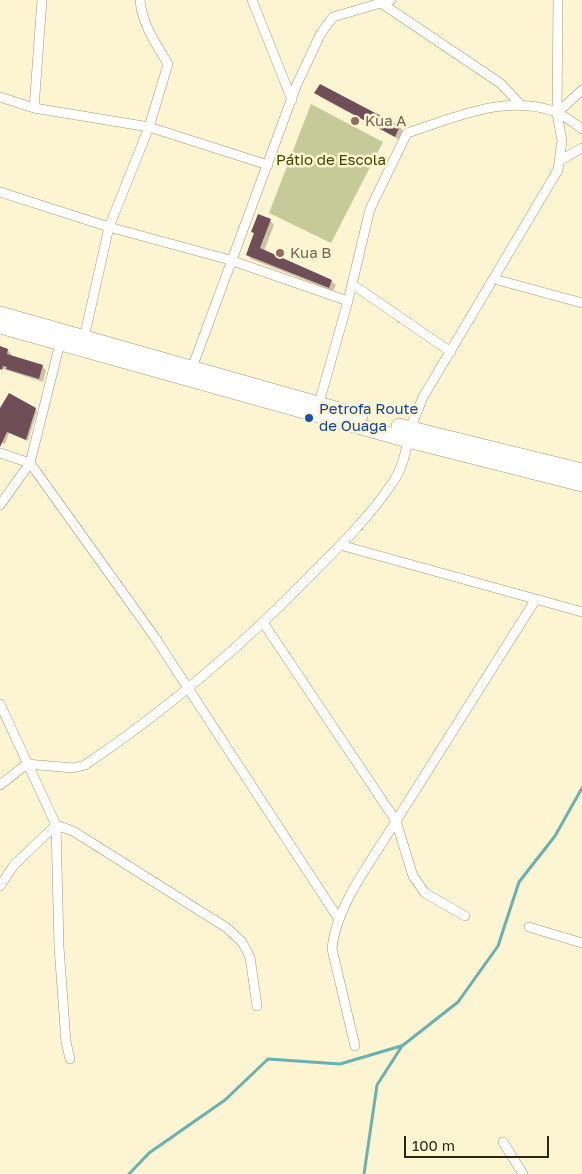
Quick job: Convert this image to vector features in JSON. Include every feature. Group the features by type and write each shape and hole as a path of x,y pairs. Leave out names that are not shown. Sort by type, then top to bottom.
{"highway":[{"path":"0,314 319,403 349,418"},
{"path":"0,326 409,434 581,472"}],"street":[{"path":"34,108 42,0"},
{"path":"84,338 109,227 149,127 168,64 149,33 141,10 140,0"},
{"path":"252,0 292,100"},
{"path":"0,785 27,764 73,768 84,765 188,690 264,624 340,545 393,482 403,463 409,434 423,397 558,170 562,141 557,113 558,0"},
{"path":"192,368 230,260 292,100 321,33 333,17 383,1 500,83 521,105"},
{"path":"557,113 582,90"},
{"path":"0,97 34,108 149,127 268,164"},
{"path":"319,403 348,301 370,209 407,133 490,107 521,105 557,113 582,128"},
{"path":"559,161 582,148"},
{"path":"0,192 109,227 230,260 348,301"},
{"path":"494,279 582,303"},
{"path":"352,284 451,352"},
{"path":"0,504 30,463 60,342"},
{"path":"0,453 30,463 154,636 338,918"},
{"path":"340,545 582,612"},
{"path":"355,1046 332,949 338,918 396,821 536,598"},
{"path":"264,624 396,821 412,876 425,893 465,916"},
{"path":"0,704 56,825 59,947 66,1042 70,1059"},
{"path":"0,886 14,865 56,825"},
{"path":"56,825 73,831 96,844 115,858 227,928 237,937 250,957 257,1006"},
{"path":"529,927 582,943"},
{"path":"503,1142 523,1174"}],"green space":[{"name":"Pátio de Escola","path":"311,104 383,142 331,243 269,213"}],"building":[{"path":"320,84 400,126 395,137 314,93"},
{"path":"258,214 271,219 260,248 332,280 329,288 246,255 254,233 251,232"},
{"path":"0,346 8,349 7,354 43,365 39,379 6,369 7,367 3,366 2,370 0,369"},
{"path":"9,393 36,408 26,440 7,432 0,447 0,408"}],"waterway":[{"path":"364,1174 377,1085 402,1046 458,1002 498,946 519,882 555,836 582,788"},
{"path":"129,1174 149,1153 225,1100 268,1059 340,1064 401,1046"}],"place":[{"name":"Kua A","path":"355,121"},
{"name":"Kua B","path":"280,253"},
{"name":"Petrofa Route de Ouaga","path":"309,418"}]}
